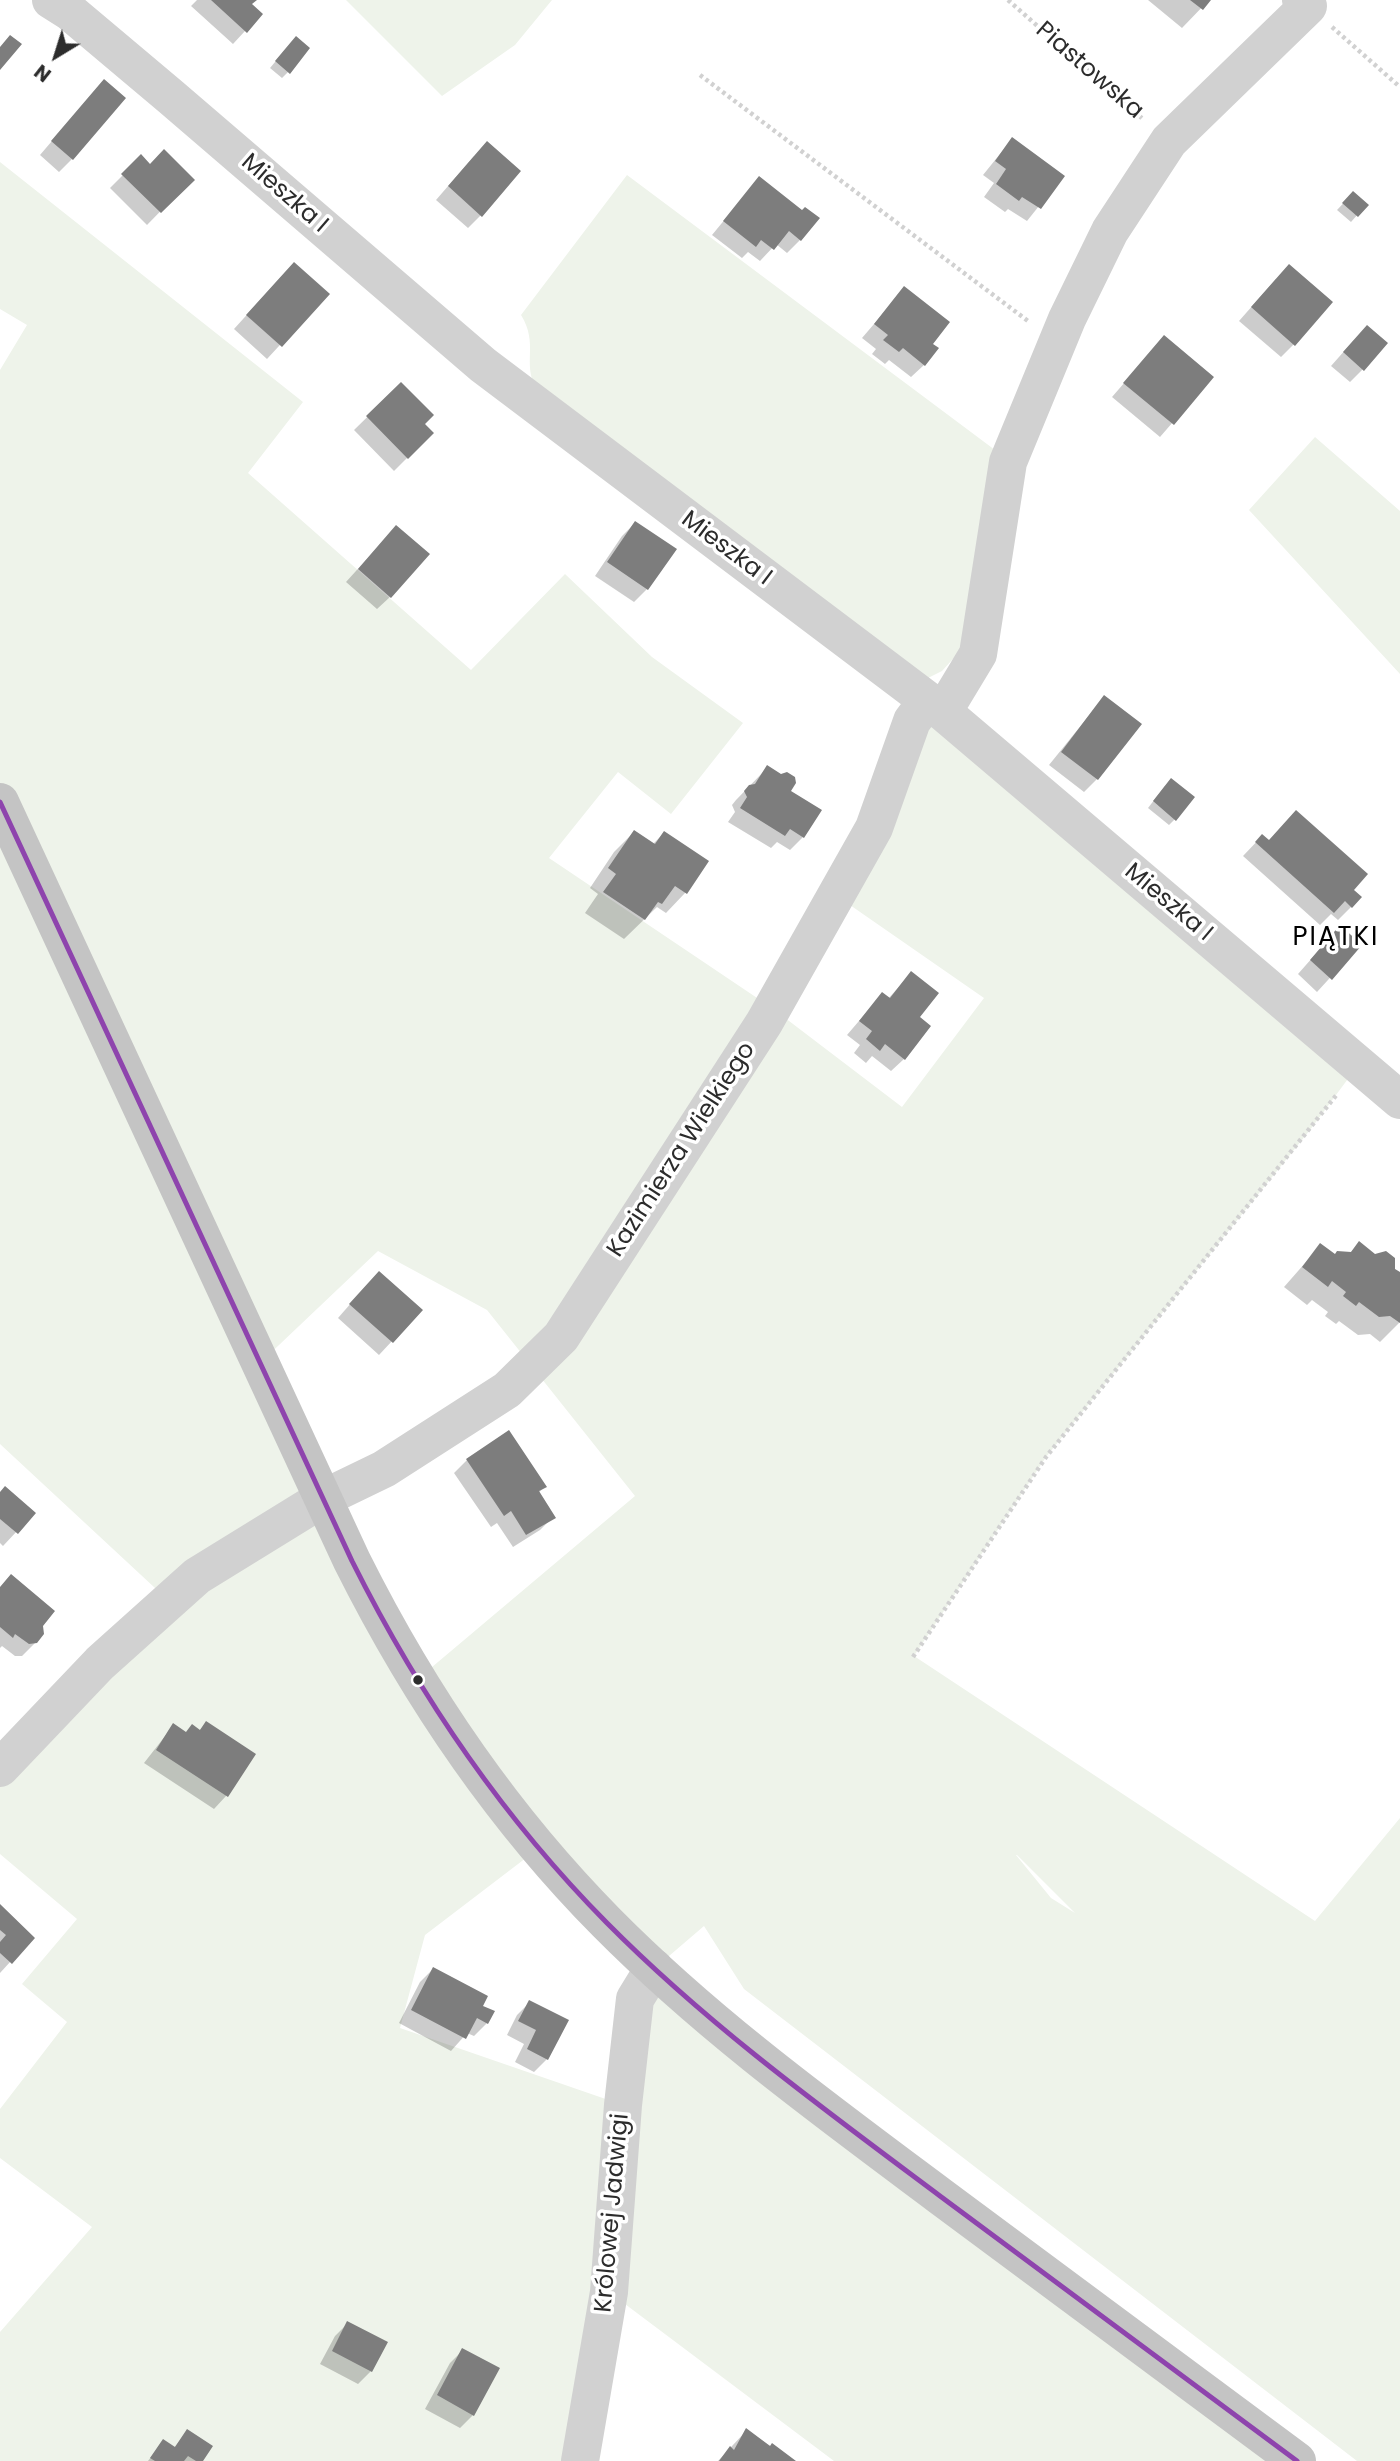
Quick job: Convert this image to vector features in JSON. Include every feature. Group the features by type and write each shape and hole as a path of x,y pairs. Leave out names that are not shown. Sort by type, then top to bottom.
{"main road":[{"path":"0,802 322,1499 382,1620 451,1731 539,1847 605,1921 704,2014 827,2111 1297,2461"}],"street":[{"name":"Mieszka I","path":"51,0 70,12 171,97 483,365 935,707 1400,1100"},
{"name":"Kazimierza Wielkiego","path":"0,1768 100,1663 197,1576 322,1499 384,1469 507,1390 561,1337 764,1023 874,828 912,721 935,707 978,654 1008,462 1057,343 1110,231 1169,141 1304,3"},
{"name":"Królowej Jadwigi","path":"580,2461 609,2292 623,2105 635,1999 654,1969"}],"path":[{"name":"Piastowska","path":"1009,0 1169,141"},
{"path":"1304,3 1400,87"},
{"path":"700,75 1057,343"},
{"path":"913,1657 1046,1457 1310,1130 1359,1065"}],"shaded area":[{"path":"346,0 552,0 515,45 442,96"},
{"path":"0,162 303,402 248,473 471,670 565,574 652,657 743,723 671,814 618,772 549,858 772,1008 902,1107 984,998 837,896 912,721 943,712 1359,1064 1310,1130 1046,1457 914,1656 1315,1921 1400,1818 1400,2461 1357,2461 744,1989 704,1926 655,1968 1297,2461 834,2461 609,2292 580,2461 0,2461 0,2332 92,2227 0,2158 0,2109 67,2022 22,1984 77,1919 0,1854 0,1768 169,1601 0,1444 0,370 27,325 0,309","holes":["378,1251 487,1310 635,1496 419,1678 259,1364","539,1848 654,1968 623,2105 400,2028 425,1935","1016,1855 1075,1913 1051,1898"]},
{"path":"627,175 999,453 962,649 942,671 926,679 536,388 530,370 529,335 521,315"},
{"path":"1315,437 1400,511 1400,674 1249,510"}],"building":[{"path":"211,0 257,0 252,4 263,14 247,33"},
{"path":"1190,0 1211,0 1203,10"},
{"path":"10,35 22,44 0,70 0,47"},
{"path":"296,36 310,48 290,74 275,61"},
{"path":"104,79 126,98 73,160 51,141"},
{"path":"1012,137 1065,176 1041,209 1022,197 1019,201 996,184 1006,169 995,161"},
{"path":"487,141 521,171 482,217 448,186"},
{"path":"164,149 195,180 161,213 121,174 141,154 150,164"},
{"path":"759,176 802,210 805,207 820,218 801,241 789,231 774,250 761,240 756,247 723,221"},
{"path":"1353,191 1369,205 1358,217 1342,203"},
{"path":"294,262 330,294 282,347 246,315"},
{"path":"1289,264 1333,302 1295,346 1251,307"},
{"path":"904,286 950,322 933,344 939,348 925,366 903,348 899,352 883,340 888,335 874,324"},
{"path":"1367,325 1388,343 1364,371 1343,352"},
{"path":"1164,335 1214,377 1174,425 1123,383"},
{"path":"401,382 434,415 425,424 434,433 408,459 366,416"},
{"path":"635,521 677,549 648,590 607,562"},
{"path":"396,525 430,554 391,598 358,569"},
{"path":"1104,695 1142,724 1098,780 1061,752"},
{"path":"767,765 781,774 787,772 795,777 796,783 791,791 822,810 804,838 790,829 785,836 740,808 747,797 744,791 749,785 755,784"},
{"path":"1171,778 1195,797 1176,821 1153,801"},
{"path":"1296,810 1368,874 1354,890 1362,897 1352,908 1345,901 1334,913 1255,842 1262,834 1269,840"},
{"path":"634,830 655,844 664,831 709,861 687,894 675,886 662,904 658,902 645,920 603,892 616,874 608,868"},
{"path":"1340,925 1362,945 1332,980 1310,960"},
{"path":"911,971 939,993 920,1017 931,1026 905,1060 885,1044 880,1051 866,1039 872,1031 859,1021 882,992 890,998"},
{"path":"1359,1241 1375,1254 1386,1251 1395,1258 1395,1269 1400,1272 1400,1323 1390,1316 1379,1317 1359,1302 1356,1306 1343,1296 1346,1292 1332,1281 1328,1287 1302,1267 1320,1243 1335,1254 1337,1251 1351,1252"},
{"path":"379,1271 423,1310 393,1343 349,1304"},
{"path":"509,1430 547,1487 539,1491 556,1518 526,1535 511,1511 504,1516 466,1459"},
{"path":"5,1486 36,1513 18,1534 0,1519 0,1492"},
{"path":"11,1574 55,1611 43,1626 44,1634 37,1643 29,1644 15,1634 13,1638 0,1627 0,1587"},
{"path":"206,1721 256,1754 228,1797 156,1750 173,1723 186,1732 192,1724 200,1730"},
{"path":"0,1904 35,1938 12,1964 0,1953 0,1942 6,1935 0,1930"},
{"path":"433,1967 488,1996 483,2006 495,2011 488,2024 477,2018 466,2039 411,2010"},
{"path":"529,2000 569,2020 548,2060 527,2049 536,2030 518,2021"},
{"path":"347,2321 388,2342 372,2372 332,2351"},
{"path":"462,2348 500,2368 474,2416 437,2395"},
{"path":"746,2428 796,2461 719,2461 730,2446 734,2450"},
{"path":"187,2429 213,2446 203,2461 196,2461 188,2456 184,2461 155,2461 150,2458 163,2439 175,2447"}],"transit line":[{"path":"0,802 352,1561 434,1706 498,1797 569,1883 607,1923 726,2032 854,2131 1297,2461"}],"district":[{"name":"PIĄTKI","path":"1336,938"}]}
